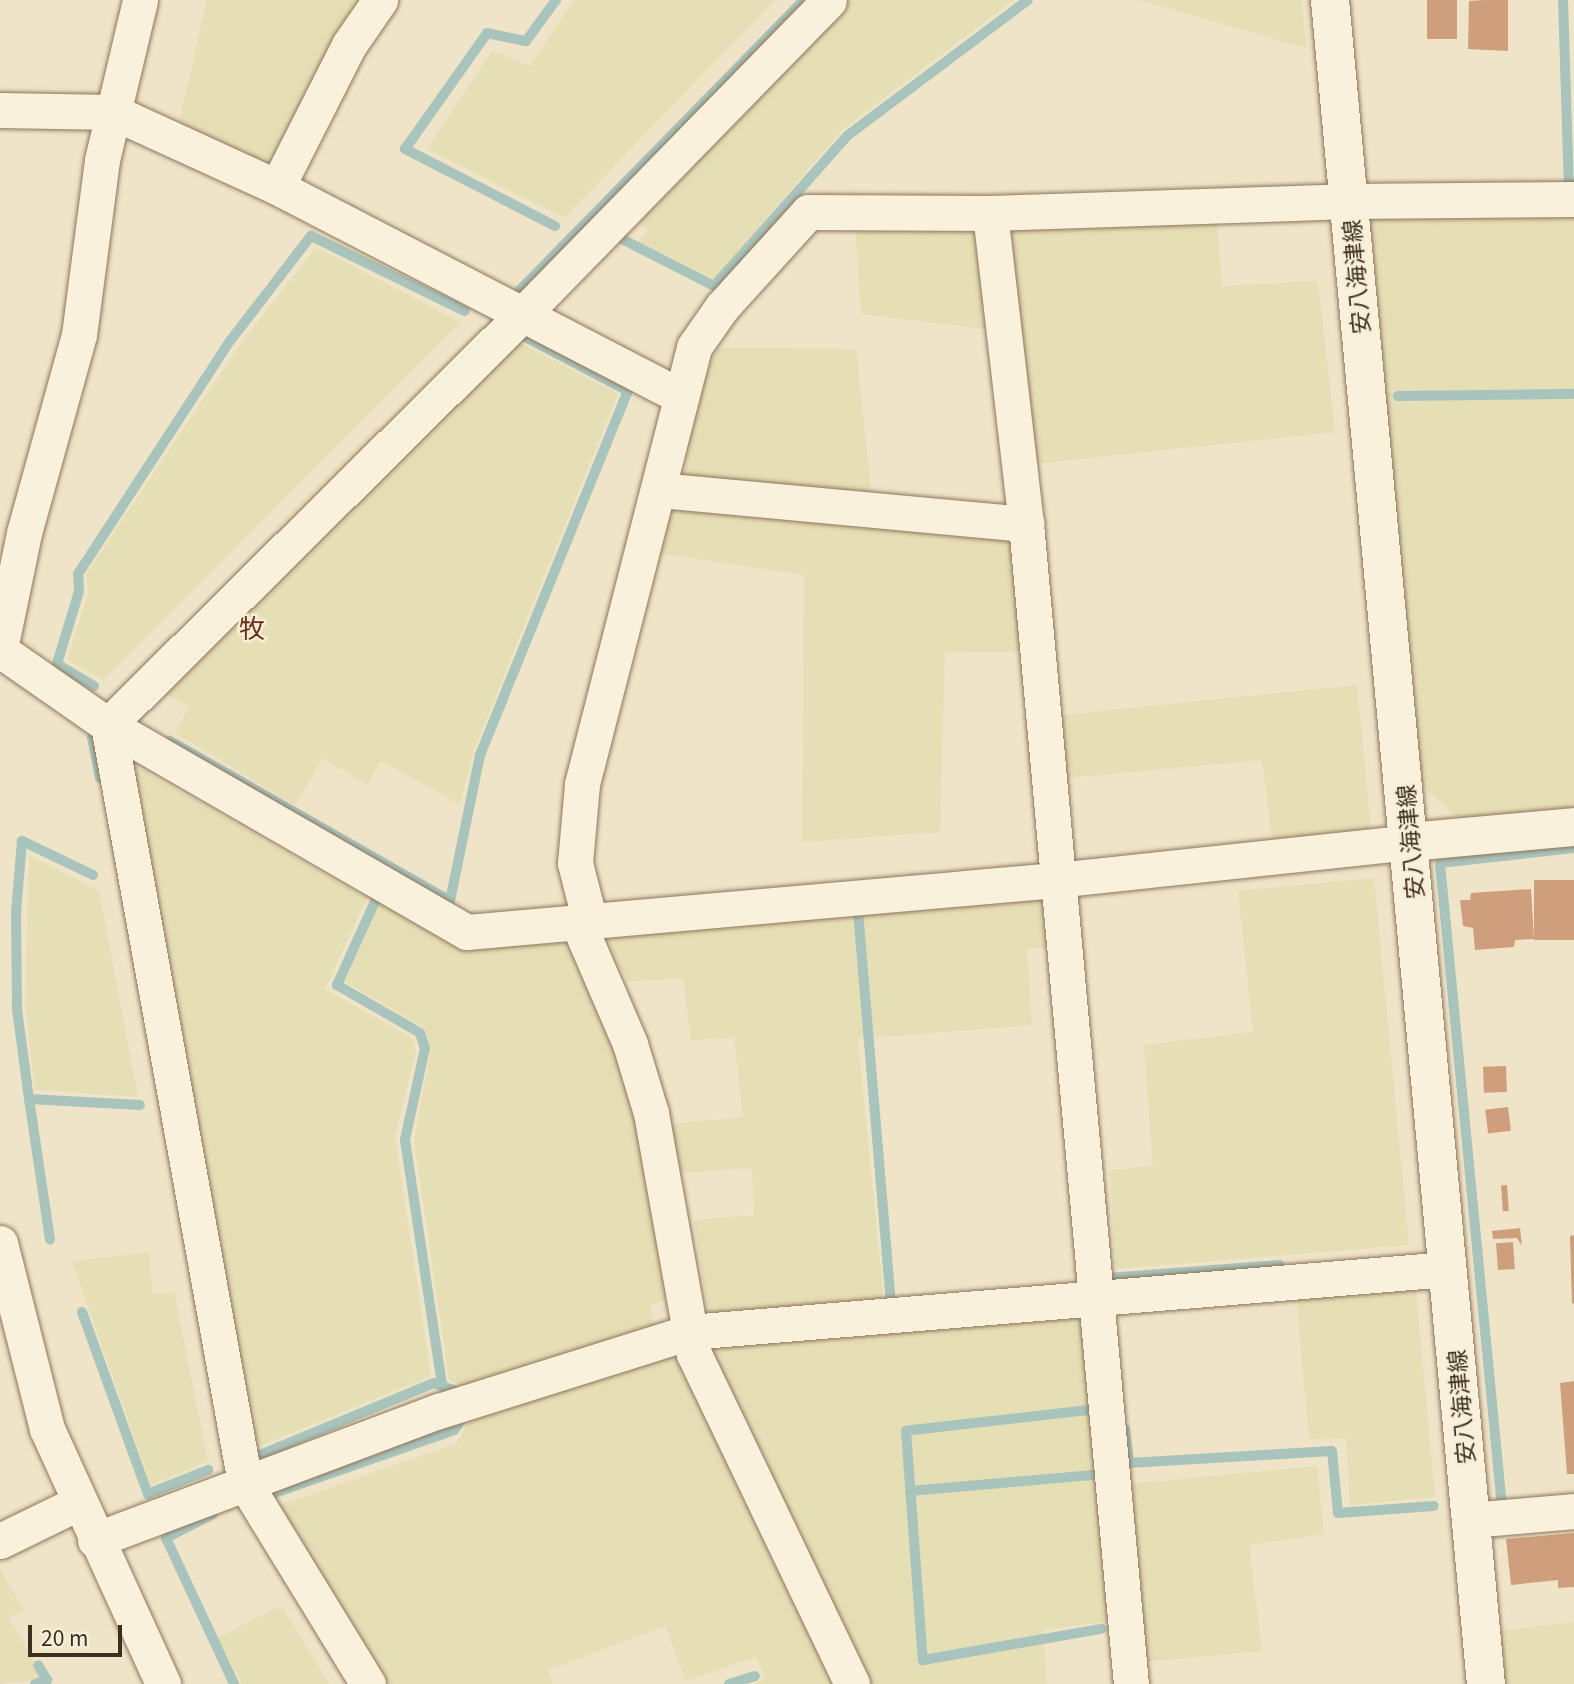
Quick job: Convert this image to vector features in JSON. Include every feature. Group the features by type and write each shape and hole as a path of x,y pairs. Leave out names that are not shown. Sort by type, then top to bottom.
{"main road":[{"name":"安八海津線","path":"1330,0 1486,1684"},
{"path":"1409,842 1574,827"}],"street":[{"path":"140,0 113,112 92,217 79,335 12,532 0,650 108,725 467,932 1056,880 1409,842"},
{"path":"277,187 349,46 380,0"},
{"path":"108,725 523,314 829,0"},
{"path":"0,110 113,112 277,187 681,396"},
{"path":"852,1684 727,1430 694,1354 651,1113 630,1044 584,923 575,863 582,784 694,347 722,307 808,212 990,213 1348,201 1574,199"},
{"path":"990,213 1026,524 1056,880 1131,1684"},
{"path":"659,490 1026,524"},
{"path":"108,725 245,1483 368,1684"},
{"path":"0,1244 47,1429 78,1503 163,1684"},
{"path":"95,1540 439,1411 689,1332 1447,1269"},
{"path":"0,1541 78,1503"},
{"path":"1471,1520 1574,1511"}],"shaded area":[{"path":"207,0 366,0 272,169 178,127"},
{"path":"574,0 775,0 564,218 427,149 492,51 530,66"},
{"path":"847,0 1014,0 842,130 714,280 638,241 648,230 631,217"},
{"path":"1140,0 1302,0 1306,48"},
{"path":"1376,211 1574,211 1574,811 1460,820 1418,781 1366,223"},
{"path":"1217,224 1222,286 1318,281 1335,432 1033,464 1008,227"},
{"path":"855,228 979,228 994,330 861,314"},
{"path":"316,247 460,322 103,680 67,659 89,592 86,574 239,346"},
{"path":"515,340 618,394 474,750 460,804 381,761 367,785 323,758 295,805 175,733 189,706 158,691"},
{"path":"718,348 856,349 872,499 683,483 695,399"},
{"path":"667,501 1017,531 1025,651 945,653 940,832 802,842 804,575 658,553"},
{"path":"1357,685 1371,829 1272,839 1262,760 1067,778 1061,715"},
{"path":"128,762 367,898 325,989 412,1038 416,1050 395,1137 431,1376 250,1450"},
{"path":"29,855 99,891 138,1097 35,1090 25,1006"},
{"path":"1374,878 1409,1245 1115,1269 1110,1170 1153,1166 1144,1045 1253,1032 1238,891"},
{"path":"1050,889 1055,947 1027,949 1032,1025 858,1039 884,1302 709,1316 694,1220 754,1215 752,1168 679,1173 670,1124 743,1117 734,1037 691,1041 683,978 627,982 604,932"},
{"path":"384,894 465,941 571,935 620,1045 676,1298 650,1305 655,1329 469,1388 449,1380 414,1141 431,1049 424,1028 345,982"},
{"path":"149,1252 153,1295 174,1292 208,1461 151,1485 72,1261"},
{"path":"1415,1282 1435,1497 1350,1505 1346,1438 1309,1440 1296,1292"},
{"path":"1084,1311 1112,1621 1043,1630 1047,1684 865,1684 708,1357 714,1342"},
{"path":"682,1348 839,1684 754,1684 766,1679 756,1657 686,1681 665,1626 548,1670 553,1684 387,1684 277,1506 456,1444 474,1412"},
{"path":"1317,1466 1324,1534 1249,1545 1262,1651 1143,1662 1129,1484"},
{"path":"0,1569 24,1610 9,1617 44,1679 0,1684"},
{"path":"281,1605 329,1684 242,1684 218,1638"},
{"path":"1574,1622 1574,1684 1503,1684 1500,1631"}],"building":[{"path":"1427,0 1457,0 1457,39 1427,39"},
{"path":"1508,0 1508,51 1468,49 1469,1"},
{"path":"1534,880 1574,880 1574,940 1534,940"},
{"path":"1531,889 1534,939 1515,940 1514,947 1475,950 1473,928 1463,926 1460,900 1470,900 1471,893"},
{"path":"1506,1066 1507,1092 1484,1093 1483,1067"},
{"path":"1508,1107 1511,1131 1488,1134 1485,1110"},
{"path":"1501,1185 1507,1185 1509,1211 1503,1211"},
{"path":"1520,1228 1522,1246 1517,1238 1493,1239 1492,1231"},
{"path":"1574,1235 1574,1303 1572,1304 1570,1236"},
{"path":"1513,1242 1515,1269 1498,1270 1496,1243"},
{"path":"1574,1381 1574,1474 1567,1474 1560,1383"},
{"path":"1574,1533 1574,1587 1558,1588 1558,1580 1511,1585 1506,1539"}],"waterway":[{"path":"555,226 405,149 487,33 526,41 556,0"},
{"path":"511,299 804,0"},
{"path":"614,235 714,286 847,136 1028,0"},
{"path":"1563,0 1569,189"},
{"path":"94,686 57,664 79,591 78,574 230,341 311,236 465,311"},
{"path":"170,741 450,901 480,755 628,391 525,337"},
{"path":"1398,396 1574,394"},
{"path":"92,737 100,778"},
{"path":"93,875 22,841 16,913 17,1009 29,1099 140,1105"},
{"path":"1502,1507 1440,863 1574,848"},
{"path":"368,891 377,897 337,985 420,1033 425,1048 405,1140 442,1386 455,1391"},
{"path":"858,911 891,1300"},
{"path":"29,1099 50,1239"},
{"path":"1107,1278 1280,1265"},
{"path":"82,1312 148,1494 208,1470"},
{"path":"257,1456 434,1383 442,1386"},
{"path":"1089,1410 906,1431 923,1660 1101,1629"},
{"path":"266,1496 454,1430 464,1416"},
{"path":"1125,1429 1129,1463 1332,1451 1338,1513 1434,1506"},
{"path":"910,1491 1094,1475"},
{"path":"213,1514 166,1538 234,1684"},
{"path":"35,1684 47,1680 38,1665"},
{"path":"729,1684 755,1676"}],"district":[{"name":"牧","path":"252,627"}]}
